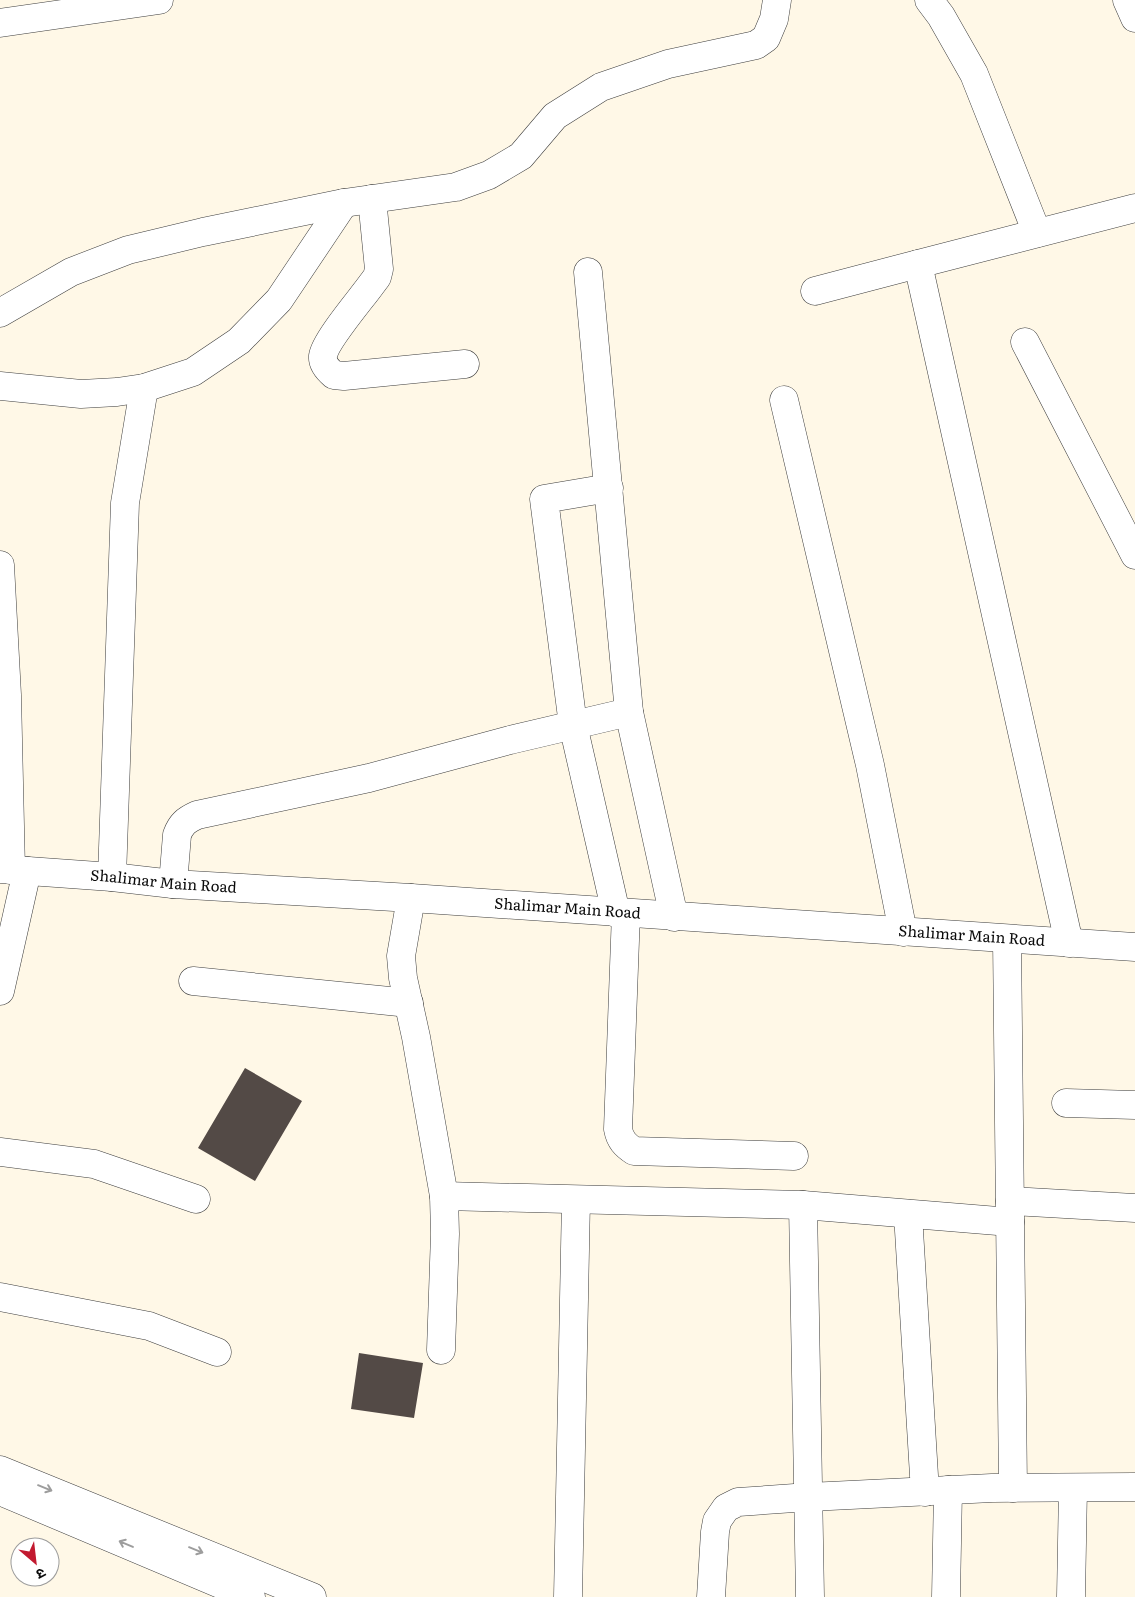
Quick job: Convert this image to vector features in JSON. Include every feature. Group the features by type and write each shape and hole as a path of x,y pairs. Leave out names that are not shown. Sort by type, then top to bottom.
{"street":[{"path":"0,10 63,0"},
{"path":"0,23 159,0"},
{"path":"0,313 71,272 128,250 203,232 344,203 456,187 489,175 521,156 555,116 601,87 668,64 756,45 766,38 774,19 778,0"},
{"path":"929,0 941,16 974,74 1037,233"},
{"path":"1127,0 1135,18"},
{"path":"372,199 379,269 377,277 327,344 323,356 326,367 334,375 344,376 465,364"},
{"path":"0,386 81,394 116,392 144,388 193,372 239,341 279,300 344,203"},
{"path":"815,292 1135,208"},
{"path":"918,264 1069,943"},
{"path":"588,272 630,712 674,917"},
{"path":"1025,342 1135,555"},
{"path":"112,877 125,503 144,388"},
{"path":"784,400 870,765 903,932"},
{"path":"609,488 544,499 573,725 621,913 618,1129 620,1138 625,1145 634,1151 794,1156"},
{"path":"0,565 13,870 0,991"},
{"path":"174,884 177,835 180,827 186,820 197,815 369,778 510,740 630,712"},
{"name":"Shalimar Main Road","path":"13,870 112,877 174,884 411,898 1135,947"},
{"path":"411,898 401,956 403,978 416,1037 444,1196 445,1234 441,1350"},
{"path":"1007,939 1013,1488"},
{"path":"193,981 409,1003"},
{"path":"1066,1103 1135,1105"},
{"path":"0,1152 94,1164 196,1199"},
{"path":"444,1196 803,1205 908,1214 1135,1208"},
{"path":"568,1597 576,1200"},
{"path":"803,1205 810,1597"},
{"path":"908,1214 946,1597"},
{"path":"0,1297 149,1326 217,1352"},
{"path":"0,1470 312,1597"},
{"path":"711,1597 717,1521 726,1508 738,1502 1013,1488 1135,1487"},
{"path":"1071,1597 1073,1488"},
{"path":"0,1491 251,1597"}],"building":[{"path":"245,1068 302,1101 255,1181 198,1148"},
{"path":"359,1353 423,1363 414,1418 351,1409"}]}
